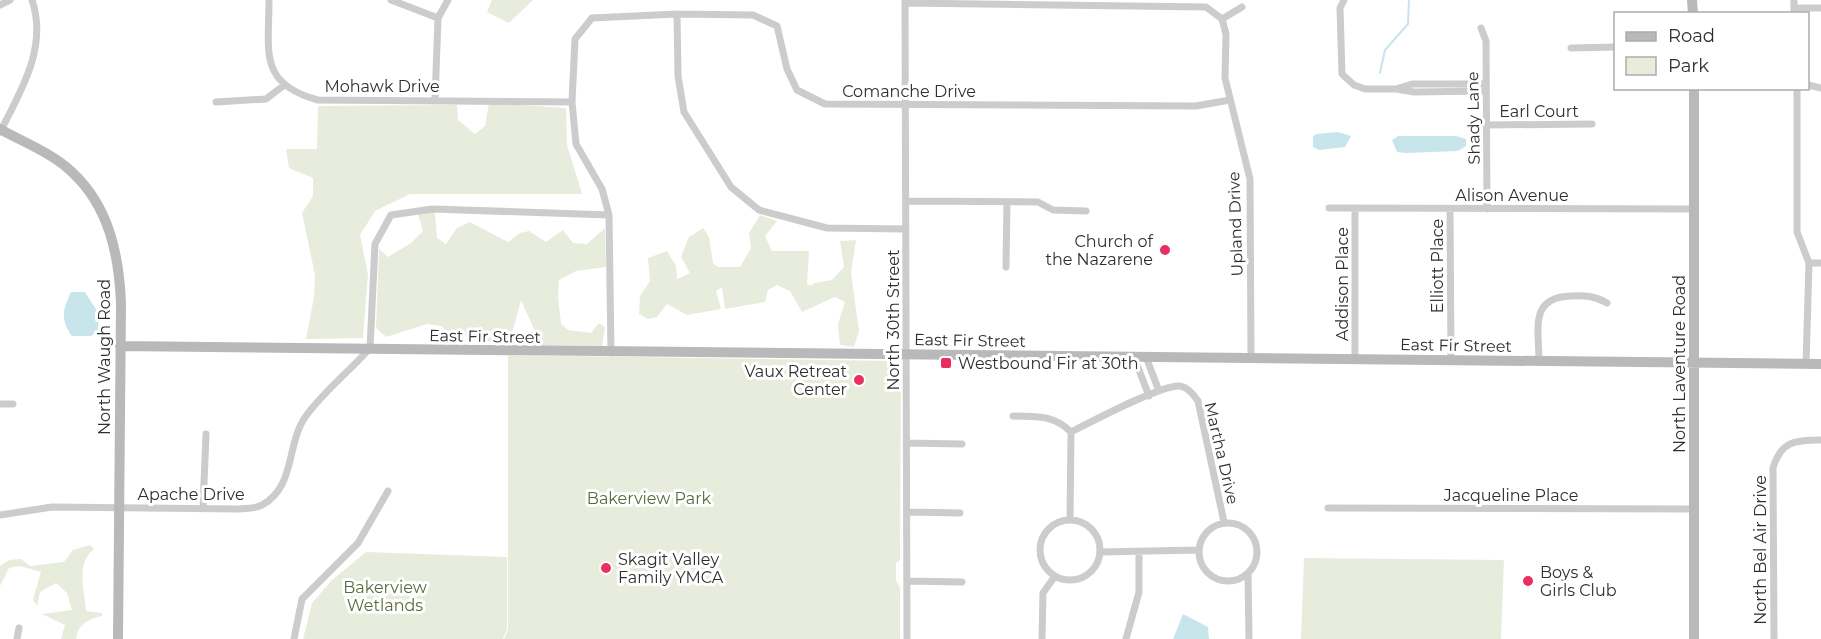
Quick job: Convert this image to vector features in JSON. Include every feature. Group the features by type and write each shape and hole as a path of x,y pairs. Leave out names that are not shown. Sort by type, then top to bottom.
{"street":[{"path":"0,5 10,0"},
{"path":"0,130 33,60 38,36 32,0"},
{"path":"216,102 266,99 283,86 273,72 269,57 268,0"},
{"path":"391,0 438,18"},
{"path":"435,100 438,18 448,0"},
{"path":"1344,0 1340,8 1342,74 1354,85 1365,89 1396,88 1412,84 1486,88"},
{"path":"905,1 1206,7 1222,19 1242,7"},
{"name":"North 30th Street","path":"905,1 907,639"},
{"path":"1794,7 1821,8"},
{"path":"677,14 678,76 684,112 730,187 759,210 827,228 906,230"},
{"name":"Comanche Drive","path":"611,353 609,215 602,189 576,144 572,102 575,39 592,18 677,14 753,15 777,26 787,69 797,90 825,104 1196,106 1230,100"},
{"name":"Upland Drive","path":"1222,19 1226,34 1225,78 1250,179 1251,358"},
{"name":"Shady Lane","path":"1481,28 1485,41 1487,209"},
{"path":"1571,48 1614,47"},
{"name":"Mohawk Drive","path":"283,86 302,96 318,100 572,102"},
{"name":"North Laventure Road","path":"1694,90 1694,639"},
{"path":"1797,90 1797,232 1809,263 1806,364"},
{"name":"Earl Court","path":"1486,125 1592,124"},
{"name":"North Waugh Road","path":"0,130 72,172 96,202 110,231 116,252 120,283 118,639"},
{"path":"906,201 1038,202 1053,210 1086,211"},
{"path":"1006,267 1007,202"},
{"path":"370,348 375,244 391,215 433,208 609,215"},
{"name":"Alison Avenue","path":"1329,208 1694,209"},
{"name":"Addison Place","path":"1355,208 1355,359"},
{"name":"Elliott Place","path":"1450,209 1450,360"},
{"path":"1809,263 1821,263"},
{"path":"1539,361 1539,316 1542,306 1553,297 1596,297 1607,303"},
{"name":"East Fir Street","path":"120,346 611,353 1821,364"},
{"name":"Apache Drive","path":"0,515 52,507 239,509 261,506 273,495 289,472 305,416 370,348"},
{"path":"1071,432 1159,391 1140,357"},
{"path":"1140,357 1149,396"},
{"name":"Martha Drive","path":"1159,391 1180,386 1191,392 1198,401 1224,522"},
{"path":"0,404 14,404"},
{"path":"1013,416 1042,417 1060,421 1071,432 1070,520"},
{"path":"203,508 206,434"},
{"name":"North Bel Air Drive","path":"1774,639 1773,468 1777,454 1788,445 1800,440 1821,440"},
{"path":"907,443 962,444"},
{"path":"294,639 302,599 358,543 387,491"},
{"name":"Jacqueline Place","path":"1328,508 1694,509"},
{"path":"908,512 960,513"},
{"path":"1070,520 1085,524 1092,530 1097,536 1100,552 1092,570 1085,576 1065,579 1055,576 1043,562 1041,543 1052,527 1070,520"},
{"path":"1224,522 1236,523 1248,529 1255,539 1258,551 1256,564 1248,574 1238,580 1227,581 1215,578 1206,572 1200,562 1198,550 1202,537 1211,527 1224,522"},
{"path":"1100,552 1198,550"},
{"path":"1126,639 1139,592 1139,551"},
{"path":"1248,574 1249,639"},
{"path":"1042,639 1044,593 1055,576"},
{"path":"907,581 962,582"},
{"path":"17,639 19,628"}],"green space":[{"path":"492,0 533,0 509,23 487,12"},
{"path":"489,103 566,108 567,145 582,194 410,194 375,211 360,235 368,274 363,338 306,339 314,297 315,275 302,213 313,196 313,178 289,168 286,149 317,149 318,106 457,105 458,120 475,134 485,126"},
{"path":"428,206 435,214 437,238 446,244 457,228 470,222 508,242 520,233 529,231 546,242 563,230 573,243 587,244 605,228 606,267 576,271 559,280 558,296 561,324 568,330 591,333 599,323 605,327 602,346 541,345 521,300 511,337 480,343 473,328 469,334 453,343 442,326 427,324 386,337 376,328 379,249 388,257 411,243 423,231 416,208"},
{"path":"760,215 777,221 765,236 772,251 809,251 807,284 811,286 814,283 832,280 844,267 840,241 856,240 851,273 859,331 854,347 840,345 838,324 845,302 835,297 802,312 790,291 777,285 768,290 765,302 725,309 722,287 716,291 721,309 687,315 667,304 657,317 648,319 639,314 640,296 650,281 648,258 667,251 676,266 677,279 690,273 681,257 689,237 703,228 709,237 713,263 718,267 740,267 751,248 749,233"},
{"name":"Bakerview Park","path":"508,355 896,361 901,366 900,560 896,563 896,580 900,588 900,639 504,639 508,629"},
{"path":"90,545 94,549 85,562 82,578 86,611 102,613 102,616 84,623 76,639 61,639 65,625 42,614 72,610 67,593 56,583 40,592 37,606 33,600 41,572 20,566 9,568 0,586 0,566 9,560 21,559 30,566 64,562 73,550"},
{"name":"Bakerview Wetlands","path":"366,552 507,557 507,629 503,639 303,639 312,603 332,580"},
{"path":"1304,558 1504,560 1501,639 1301,639"}],"water":[{"path":"1338,132 1351,136 1345,147 1319,150 1313,147 1313,137 1316,134"},
{"path":"1398,136 1456,136 1466,139 1466,146 1458,151 1397,152 1392,140"},
{"path":"71,292 85,292 99,314 98,331 91,336 72,336 68,330 64,314"},
{"path":"1183,614 1208,627 1209,639 1173,639"}],"waterway":[{"path":"1380,73 1385,50 1408,24 1409,0"}],"place":[{"name":"Church of the Nazarene","path":"1165,250"},
{"name":"Westbound Fir at 30th","path":"946,363"},
{"name":"Vaux Retreat Center","path":"859,380"},
{"name":"Skagit Valley Family YMCA","path":"606,568"},
{"name":"Boys & Girls Club","path":"1528,581"}]}
